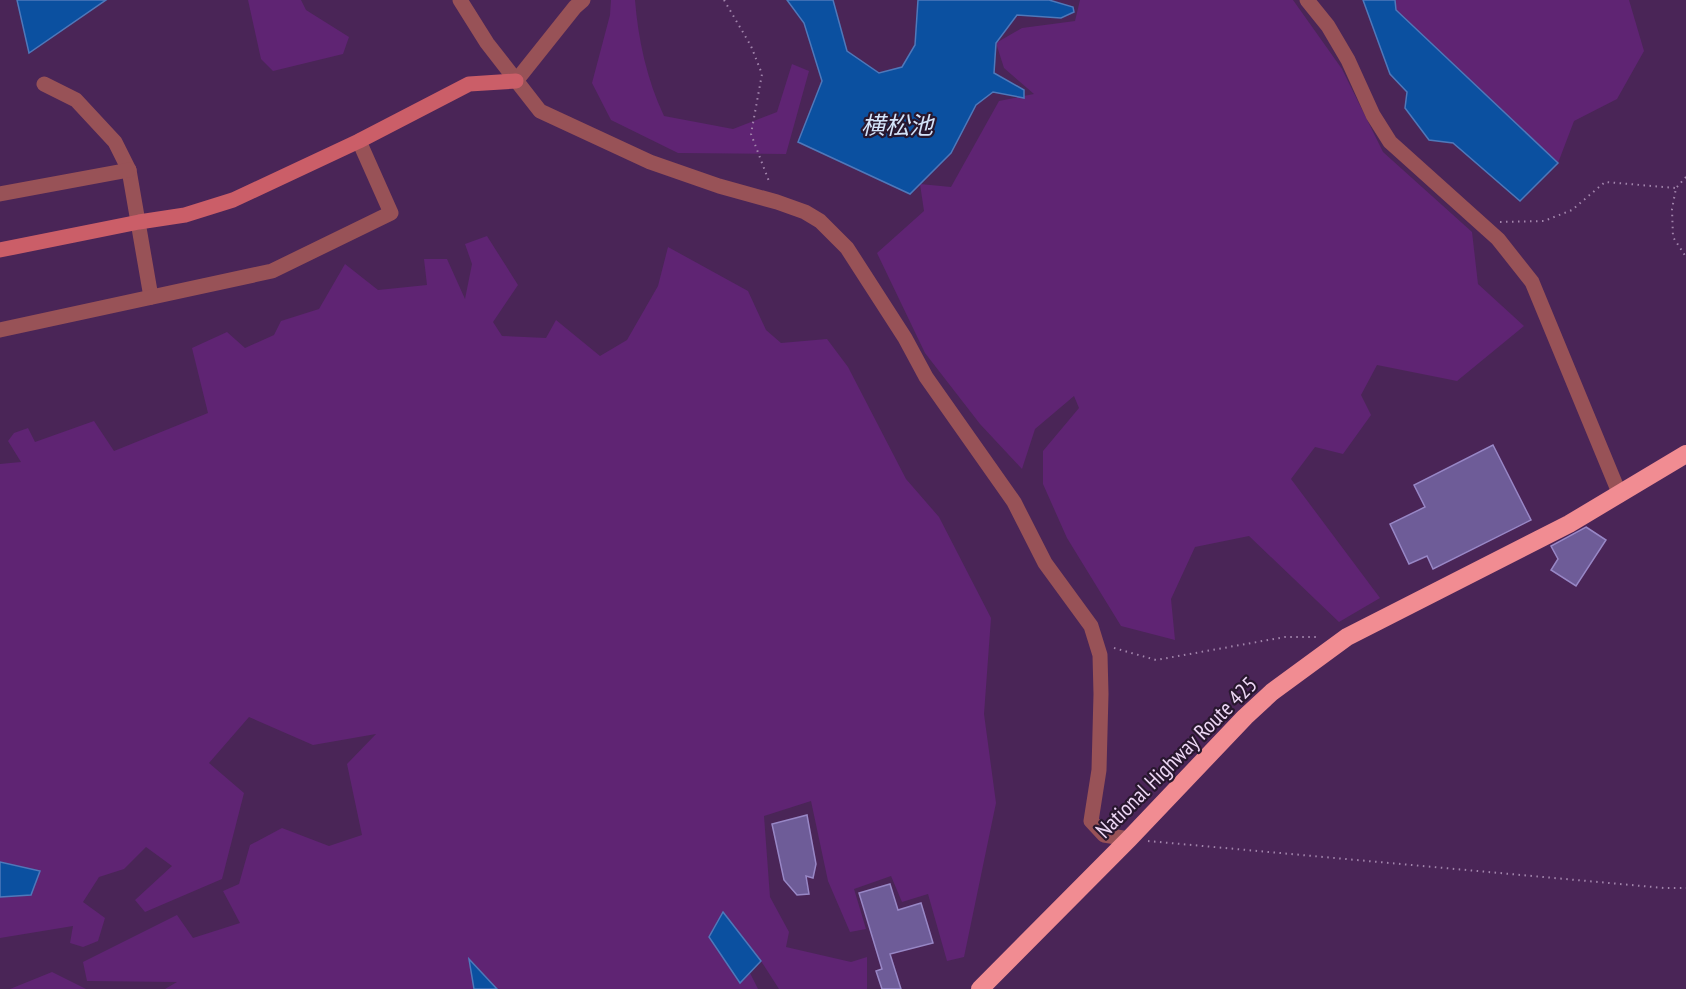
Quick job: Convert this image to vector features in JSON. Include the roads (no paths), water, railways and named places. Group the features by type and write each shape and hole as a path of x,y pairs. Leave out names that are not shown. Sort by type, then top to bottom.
{"highway":[{"name":"National Highway Route 425","path":"980,989 1272,692 1347,638 1500,560 1620,495 1686,454"}],"street":[{"path":"460,0 487,43 540,111 650,162 805,212 820,221 847,248 906,338 926,377 1014,502 1045,563 1091,626 1100,655 1099,770 1091,821 1104,835 1129,839"},
{"path":"0,250 185,215 233,200 359,141 469,84 516,81 583,0"},
{"path":"1307,0 1328,26 1348,60 1372,115 1390,142 1498,239 1532,282 1620,495"},
{"path":"44,84 76,100 115,142 129,170 152,297"},
{"path":"0,330 272,271 391,213 359,141"},
{"path":"0,194 129,170"}],"water":[{"path":"17,0 106,0 29,53"},
{"name":"横松池","path":"787,0 833,0 847,51 879,73 902,67 915,45 918,0 1049,0 1073,7 1074,12 1061,18 1017,15 996,43 994,73 1024,90 1024,98 993,92 976,105 951,153 910,194 798,142 822,81 804,23"},
{"path":"1363,0 1395,0 1396,10 1558,163 1520,201 1453,143 1429,140 1405,108 1407,92 1390,74"},
{"path":"0,862 40,871 31,895 0,897"},
{"path":"723,912 761,961 740,983 709,937"},
{"path":"469,959 497,989 474,989"}]}
